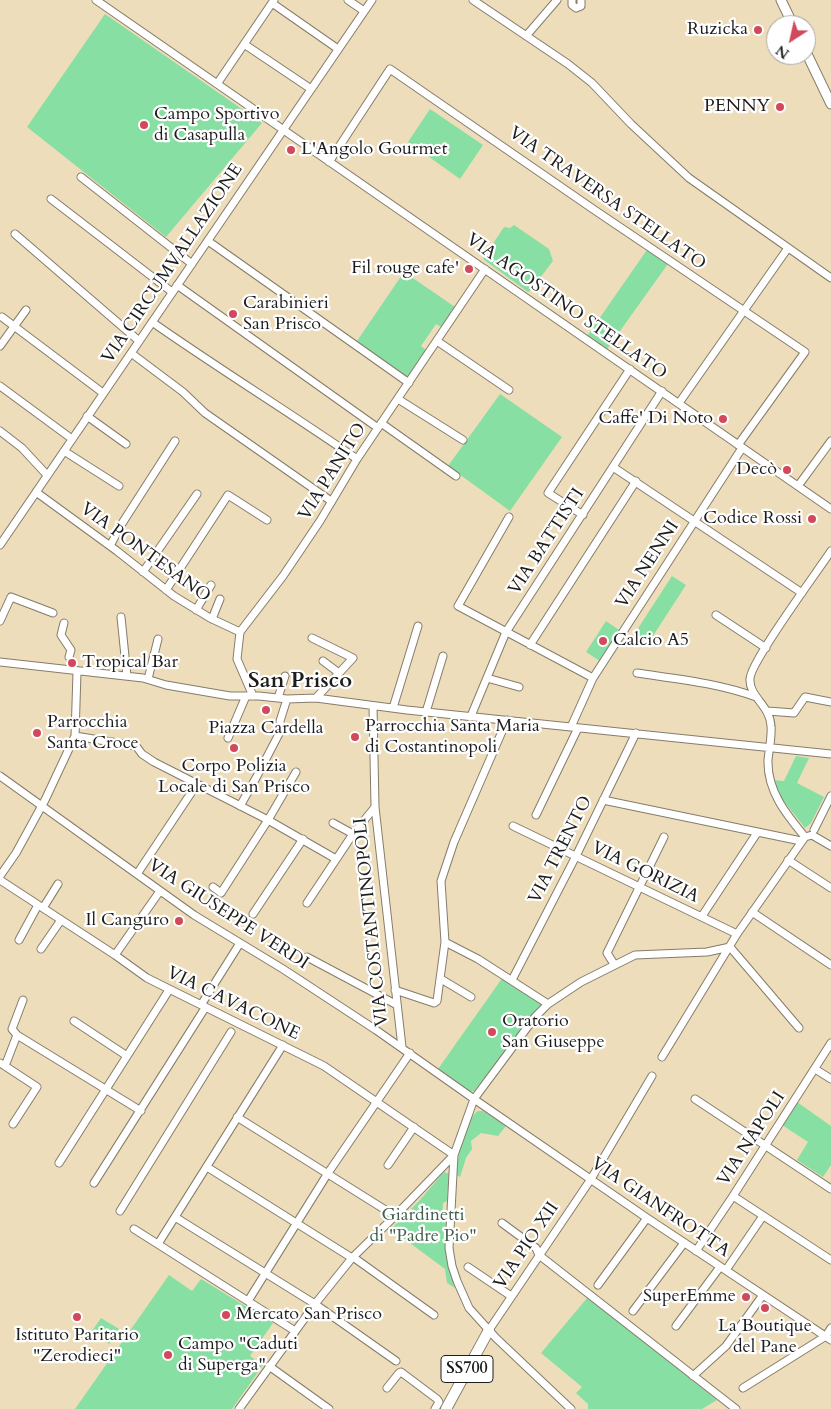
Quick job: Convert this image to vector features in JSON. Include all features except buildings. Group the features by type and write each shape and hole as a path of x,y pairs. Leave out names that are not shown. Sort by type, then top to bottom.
{"highway":[{"name":"SS700","path":"446,1409 489,1330"}],"main road":[{"path":"781,0 788,15"},
{"path":"812,65 831,104"}],"street":[{"name":"VIA AGOSTINO STELLATO","path":"96,0 831,509"},
{"path":"348,0 364,11"},
{"name":"VIA CIRCUMVALLAZIONE","path":"0,545 372,0"},
{"path":"474,0 568,64 592,83 631,124 689,178 831,278"},
{"path":"526,36 557,0"},
{"path":"570,1 573,7 579,8 581,2 590,0"},
{"path":"217,84 273,2 338,49"},
{"path":"244,44 311,89"},
{"name":"VIA TRAVERSA STELLATO","path":"330,162 390,69 805,352 740,447"},
{"path":"81,177 192,264"},
{"path":"51,199 172,292"},
{"path":"15,234 138,341"},
{"path":"208,241 409,383"},
{"path":"679,403 788,248"},
{"name":"VIA PANITO","path":"240,632 283,576 320,521 357,459 485,269"},
{"path":"177,285 380,426 456,476"},
{"path":"0,346 26,310"},
{"path":"2,317 103,393"},
{"path":"152,322 206,360 250,387 357,459"},
{"path":"437,341 509,390"},
{"path":"130,353 193,400 205,413 331,501"},
{"path":"583,515 548,494 630,369"},
{"path":"0,386 72,439"},
{"name":"VIA BATTISTI","path":"471,716 506,632 662,391"},
{"path":"398,399 463,440"},
{"path":"87,416 126,444"},
{"path":"0,432 22,448 47,475"},
{"path":"110,546 121,525 175,441"},
{"path":"798,486 831,441"},
{"name":"VIA NENNI","path":"536,815 594,678 740,447"},
{"path":"64,451 119,486"},
{"path":"613,467 802,593"},
{"path":"530,646 636,481"},
{"name":"VIA PONTESANO","path":"36,492 166,590 196,610 240,632"},
{"path":"143,572 197,494"},
{"path":"166,590 228,495 266,520"},
{"path":"509,517 458,606 530,646 594,678"},
{"path":"803,839 771,788 769,777 771,722 768,711 752,689 750,675 831,551"},
{"path":"196,610 210,585"},
{"path":"0,620 11,597 53,613"},
{"path":"212,619 220,599"},
{"path":"716,615 766,648"},
{"path":"121,616 127,676"},
{"path":"64,623 61,635 71,650 69,657"},
{"path":"393,708 418,626"},
{"path":"228,738 250,696 237,659 240,632"},
{"path":"312,638 352,658 316,698"},
{"path":"148,679 158,639"},
{"path":"426,712 443,656"},
{"path":"322,661 339,673"},
{"path":"0,662 148,679 166,685 216,695 287,699 316,698 426,712 770,746 831,754"},
{"path":"0,878 3,867 16,853 41,806 75,736 77,672"},
{"path":"637,673 694,681 757,697"},
{"path":"278,698 285,676"},
{"path":"487,678 519,687"},
{"path":"768,711 794,712 805,697 831,702"},
{"path":"240,806 281,730 280,721 287,699"},
{"name":"VIA COSTANTINOPOLI","path":"373,706 375,808 402,1047 474,1099"},
{"path":"396,990 436,1003 445,942 442,877 454,842 507,720"},
{"name":"VIA TRENTO","path":"512,980 576,856 635,733"},
{"path":"75,736 136,746 142,754 154,762 268,820 336,859"},
{"path":"213,887 221,892 268,820 296,772"},
{"name":"VIA GIUSEPPE VERDI","path":"0,776 194,915 283,969 402,1047"},
{"path":"137,874 197,784"},
{"path":"814,830 831,796"},
{"path":"603,800 756,833 803,839"},
{"path":"307,903 336,859 375,808"},
{"path":"333,823 354,834"},
{"name":"VIA GORIZIA","path":"513,826 738,934"},
{"path":"702,916 756,833"},
{"path":"662,1057 752,912 803,839 812,835 831,846"},
{"path":"614,964 607,953 664,837"},
{"path":"253,914 303,839"},
{"path":"788,860 831,888"},
{"name":"VIA CAVACONE","path":"0,878 147,978 324,1066 454,1155"},
{"path":"19,940 58,884"},
{"path":"114,955 160,890"},
{"path":"752,912 831,965"},
{"path":"41,949 60,920"},
{"path":"445,942 512,980 548,1004"},
{"path":"94,1183 141,1111 240,943"},
{"path":"571,1409 526,1367 469,1308 452,1266 449,1248 454,1155 474,1099 535,1017 548,1004 581,982 635,955 708,952 730,947"},
{"path":"730,947 799,1028"},
{"path":"307,957 397,1005"},
{"path":"441,979 471,997"},
{"path":"59,1163 169,990"},
{"path":"23,1000 12,1029 17,1035 141,1111"},
{"path":"74,1021 127,1056"},
{"path":"120,1211 231,1032"},
{"path":"13,1124 37,1087 2,1064 17,1035"},
{"name":"VIA NAPOLI","path":"696,1251 766,1146 831,1043"},
{"path":"158,1244 282,1045"},
{"path":"248,1301 328,1173 410,1053"},
{"path":"815,1068 831,1079"},
{"name":"VIA PIO XII","path":"489,1330 591,1179 652,1076"},
{"name":"VIA GIANFROTTA","path":"474,1099 684,1243 828,1338"},
{"path":"695,1099 831,1189"},
{"path":"237,1117 395,1216"},
{"path":"388,1165 414,1127"},
{"path":"238,1409 314,1304 352,1257 454,1155"},
{"path":"207,1167 297,1225 352,1257 434,1315"},
{"path":"733,1196 831,1260"},
{"path":"676,1326 723,1269 763,1216"},
{"path":"174,1217 314,1304 396,1361"},
{"path":"598,1285 647,1218"},
{"path":"502,1223 536,1248 539,1254 736,1409"},
{"path":"134,1229 295,1331"},
{"path":"633,1310 684,1243"},
{"path":"468,1267 511,1296"},
{"path":"693,1376 726,1346 763,1295"},
{"path":"743,1388 828,1338 831,1328"},
{"path":"269,1366 329,1409"},
{"path":"387,1388 401,1372 437,1398 439,1402 436,1409"}],"green space":[{"name":"Campo Sportivo di Casapulla","path":"105,14 262,123 166,237 27,127"},
{"path":"430,109 483,145 460,179 408,142"},
{"path":"514,225 549,249 553,261 528,292 483,259 504,227 510,228"},
{"path":"649,247 670,261 605,352 585,339"},
{"path":"404,272 455,307 441,327 436,324 421,346 426,350 409,376 406,376 357,341"},
{"path":"500,394 562,437 510,511 448,466"},
{"path":"672,576 686,585 649,642 635,633"},
{"name":"Calcio A5","path":"606,621 619,630 600,661 586,652"},
{"path":"796,756 809,758 797,783 824,797 811,823 805,828 779,795 773,780 784,781"},
{"name":"Oratorio San Giuseppe","path":"503,977 542,1004 474,1091 468,1091 438,1069"},
{"path":"797,1102 831,1126 831,1165 823,1177 797,1160 808,1142 782,1125"},
{"path":"478,1111 483,1111 506,1126 498,1136 481,1133 471,1141 472,1149 466,1158 460,1177 456,1175 463,1140 469,1122"},
{"name":"Giardinetti di \"Padre Pio\"","path":"444,1172 449,1174 447,1201 443,1203 442,1218 446,1220 447,1255 455,1288 447,1283 445,1269 391,1229"},
{"path":"169,1275 192,1291 201,1279 273,1323 250,1356 263,1365 232,1409 75,1409"},
{"path":"588,1297 717,1400 702,1409 588,1409 588,1404 576,1393 582,1387 541,1353"},
{"path":"101,1318 119,1329 109,1344 92,1331"}],"place":[{"name":"Ruzicka","path":"758,30"},
{"name":"PENNY","path":"780,107"},
{"name":"Campo Sportivo di Casapulla","path":"144,125"},
{"name":"L'Angolo Gourmet","path":"291,150"},
{"name":"Fil rouge cafe'","path":"469,269"},
{"name":"Carabinieri San Prisco","path":"233,314"},
{"name":"Caffe' Di Noto","path":"723,419"},
{"name":"Decò","path":"787,470"},
{"name":"Codice Rossi","path":"812,519"},
{"name":"Calcio A5","path":"603,641"},
{"name":"Tropical Bar","path":"72,663"},
{"name":"Piazza Cardella","path":"266,710"},
{"name":"Parrocchia Santa Croce","path":"37,733"},
{"name":"Parrocchia Santa Maria di Costantinopoli","path":"355,737"},
{"name":"Corpo Polizia Locale di San Prisco","path":"234,748"},
{"name":"Il Canguro","path":"179,921"},
{"name":"Oratorio San Giuseppe","path":"492,1032"},
{"name":"SuperEmme","path":"746,1297"},
{"name":"La Boutique del Pane","path":"765,1308"},
{"name":"Mercato San Prisco","path":"226,1315"},
{"name":"Istituto Paritario \"Zerodieci\"","path":"77,1317"},
{"name":"Campo \"Caduti di Superga\"","path":"168,1355"}],"district":[{"name":"San Prisco","path":"300,682"}]}
